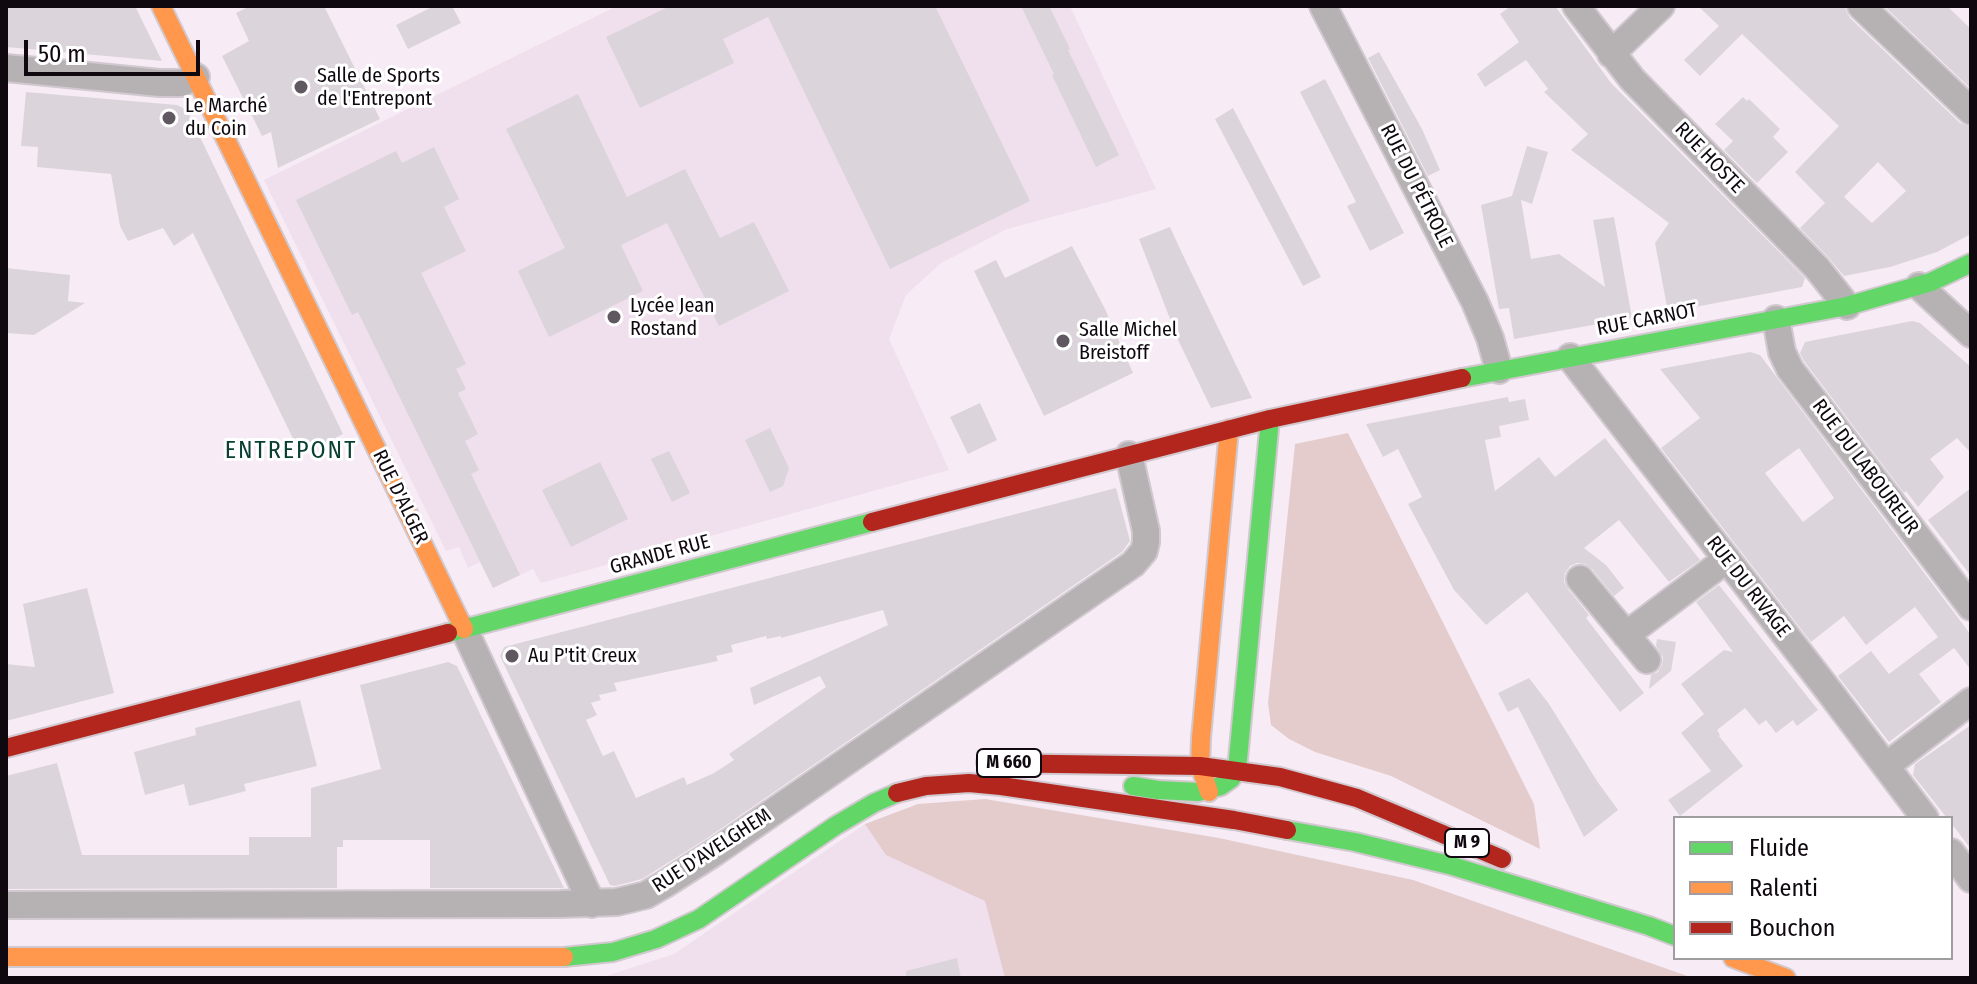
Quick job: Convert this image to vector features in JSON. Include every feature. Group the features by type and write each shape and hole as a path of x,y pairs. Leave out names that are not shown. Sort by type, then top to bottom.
{"main road":[{"name":"RUE D'ALGER","path":"161,6 464,629"},
{"name":"RUE CARNOT","path":"1326,406 1499,370 1847,306 1919,286 1971,263"},
{"name":"GRANDE RUE","path":"6,748 1326,406"},
{"path":"895,794 930,782 971,774 1028,776 1178,792 1208,790 1231,779 1237,770 1270,419"},
{"path":"1229,429 1203,700 1200,766 1208,790 1234,820"},
{"name":"M 660","path":"972,763 1200,766"},
{"name":"M 9","path":"1200,766 1293,780 1357,798 1461,840 1673,935"},
{"name":"M 660","path":"6,957 595,955 634,947 683,928 718,907 893,784 934,767"},
{"name":"M 660","path":"835,826 895,794 937,784 986,784 1234,820"},
{"name":"M 9","path":"1234,820 1392,850 1649,926"},
{"path":"1738,960 1786,978"}],"street":[{"name":"RUE DU PÉTROLE","path":"1323,6 1475,302 1499,370"},
{"name":"RUE HOSTE","path":"1576,6 1632,79 1817,268 1847,306"},
{"path":"1611,54 1661,6"},
{"path":"1861,6 1971,111"},
{"path":"6,68 160,83 181,83 196,77"},
{"path":"1919,286 1971,334"},
{"name":"RUE DU LABOUREUR","path":"1776,319 1782,352 1790,369 1971,607"},
{"name":"RUE DU RIVAGE","path":"1570,357 1924,816"},
{"name":"RUE D'AVELGHEM","path":"6,905 592,904 636,898 665,884 1133,564 1144,551 1146,531 1129,455"},
{"path":"1626,635 1727,559"},
{"path":"1580,579 1647,660"},
{"name":"RUE D'ALGER","path":"464,629 592,904"},
{"path":"1886,766 1971,701"},
{"path":"1953,855 1971,879"}],"shaded area":[{"name":"Lycée Jean Rostand","path":"617,6 1070,6 1156,189 1007,229 941,263 906,295 889,339 949,470 541,583 533,569 493,588 480,562 468,568 459,547 446,551 264,180"},
{"path":"1348,433 1534,804 1540,849 1391,776 1315,752 1289,739 1271,725 1268,703 1295,444"},
{"path":"985,799 1219,838 1413,880 1693,978 1005,978 985,901 886,855 865,824 918,804"},
{"path":"865,824 1413,880 1693,978 600,978 674,954"}],"building":[{"path":"6,6 135,6 162,61 6,47"},
{"name":"Salle de Sports de l'Entrepont","path":"250,6 324,6 380,119 278,168 271,132 262,136 222,56 249,41 236,13"},
{"path":"434,6 452,6 461,23 408,49 396,25"},
{"path":"670,6 935,6 1030,201 890,269 768,17 723,39 734,63 640,108 606,37"},
{"path":"1021,6 1049,6 1119,155 1096,167"},
{"path":"1511,6 1555,6 1611,83 1805,278 1802,287 1668,312 1655,243 1669,223 1571,150 1588,134 1544,92 1548,89 1526,60 1485,87 1477,74 1519,42 1500,14"},
{"path":"1698,6 1845,6 1850,18 1960,123 1971,127 1971,234 1937,252 1890,267 1844,276 1800,228 1825,203 1795,172 1839,126 1742,34 1700,76 1684,60 1719,26","holes":["1878,162 1906,191 1872,223 1844,197"]},
{"path":"1884,6 1947,6 1971,29 1971,89"},
{"path":"1379,52 1422,129 1440,170 1428,176 1368,58"},
{"path":"1325,79 1404,233 1370,251 1347,206 1356,202 1300,92"},
{"path":"26,92 177,105 187,110 343,434 301,455 193,233 174,246 163,228 128,241 120,226 111,174 37,167 38,147 21,146"},
{"path":"578,94 627,197 685,169 720,238 754,222 789,291 719,326 667,223 621,245 643,291 549,337 518,271 565,248 506,129"},
{"path":"1743,97 1747,101 1749,99 1780,129 1773,137 1788,152 1757,183 1724,150 1733,141 1715,124"},
{"path":"1233,108 1321,277 1303,286 1215,119"},
{"path":"1527,146 1548,152 1532,204 1521,200 1531,259 1559,254 1605,287 1593,220 1614,217 1632,318 1514,339 1509,308 1499,309 1481,205 1512,196"},
{"path":"434,147 459,199 444,207 466,251 421,273 466,364 456,369 466,389 458,393 478,434 465,441 479,470 471,474 520,575 493,588 358,312 352,315 296,200 396,151 402,163"},
{"path":"1170,227 1252,398 1211,408 1179,342 1139,239"},
{"name":"Salle Michel Breistoff","path":"1072,246 1105,309 1133,373 1044,416 974,271 996,260 1005,278"},
{"path":"6,268 70,275 68,301 85,303 34,335 6,333"},
{"path":"1912,321 1920,323 1971,367 1971,453 1957,438 1930,459 1944,477 1918,507 1906,491 1904,493 1800,353 1805,342"},
{"path":"1750,352 1760,355 1971,635 1971,670 1954,648 1919,674 1941,702 1889,742 1838,676 1871,651 1889,674 1938,637 1915,607 1866,645 1844,616 1811,642 1661,448 1700,418 1660,369","holes":["1799,448 1834,498 1803,522 1765,473"]},
{"path":"1508,397 1509,402 1525,399 1529,420 1499,426 1501,437 1485,440 1495,491 1539,457 1555,477 1605,438 1700,560 1669,582 1619,520 1584,548 1606,565 1624,588 1614,596 1585,564 1570,566 1565,573 1564,582 1589,615 1586,618 1644,693 1620,712 1527,592 1486,625 1454,590 1408,504 1422,497 1398,449 1383,457 1366,424"},
{"path":"980,403 997,440 968,454 950,417"},
{"path":"770,428 789,468 783,486 770,492 745,440"},
{"path":"669,451 690,493 672,502 651,459"},
{"path":"600,462 628,519 571,547 542,490"},
{"path":"1116,488 1130,541 1122,552 706,839 642,879 615,886 610,885 500,656 504,647","holes":["883,610 888,625 750,688 754,705 820,676 826,687 729,754 734,760 687,785 684,777 636,798 614,751 603,756 586,720 597,715 591,703 601,700 599,695 617,691 614,683 718,661 716,656 733,652 731,645 766,636 767,639 781,638"]},
{"path":"1971,488 1971,576 1928,520"},
{"path":"1719,585 1818,710 1797,726 1793,720 1776,733 1766,720 1759,725 1745,708 1717,730 1743,766 1680,816 1668,800 1711,771 1681,733 1704,714 1681,684 1724,650 1733,652 1696,602"},
{"path":"87,588 114,693 6,721 6,664 35,667 23,604"},
{"path":"1657,639 1676,642 1671,671 1649,689 1651,675 1658,672 1662,665 1663,657 1656,646"},
{"path":"448,662 457,666 564,888 430,888 430,840 343,840 343,847 337,847 337,888 6,889 6,776 57,763 82,855 249,855 249,837 311,837 311,788 381,769 360,685"},
{"path":"1529,678 1618,810 1584,837 1518,707 1508,712 1498,693"},
{"path":"300,700 317,766 244,784 246,791 189,806 184,784 145,795 134,752 196,735 195,728"},
{"path":"1971,725 1971,849 1953,826 1953,816 1945,816 1913,775 1915,764"},
{"path":"957,958 961,978 906,978 906,971"}],"traffic: fast":[{"path":"1462,378 1847,306 1931,282 1971,263"},
{"path":"1133,786 1198,792 1221,786 1237,770 1270,419"},
{"path":"448,633 872,522"},
{"path":"564,957 613,952 656,939 699,919 835,826 897,793"},
{"path":"1287,830 1355,842 1449,865 1673,935"}],"traffic: slow":[{"path":"161,6 464,629"},
{"path":"1209,792 1200,766 1201,738 1229,429"},
{"path":"6,957 564,957"},
{"path":"1738,960 1786,978"}],"traffic: jam":[{"path":"872,522 1270,419 1462,378"},
{"path":"6,748 448,633"},
{"path":"986,763 1200,766 1280,777 1357,798 1502,859"},
{"path":"897,793 926,786 969,783 1001,786 1287,830"}],"place":[{"name":"Salle de Sports de l'Entrepont","path":"301,87"},
{"name":"Le Marché du Coin","path":"169,118"},
{"name":"Lycée Jean Rostand","path":"614,317"},
{"name":"Salle Michel Breistoff","path":"1063,341"},
{"name":"Au P'tit Creux","path":"512,656"}],"district":[{"name":"ENTREPONT","path":"291,451"}]}
